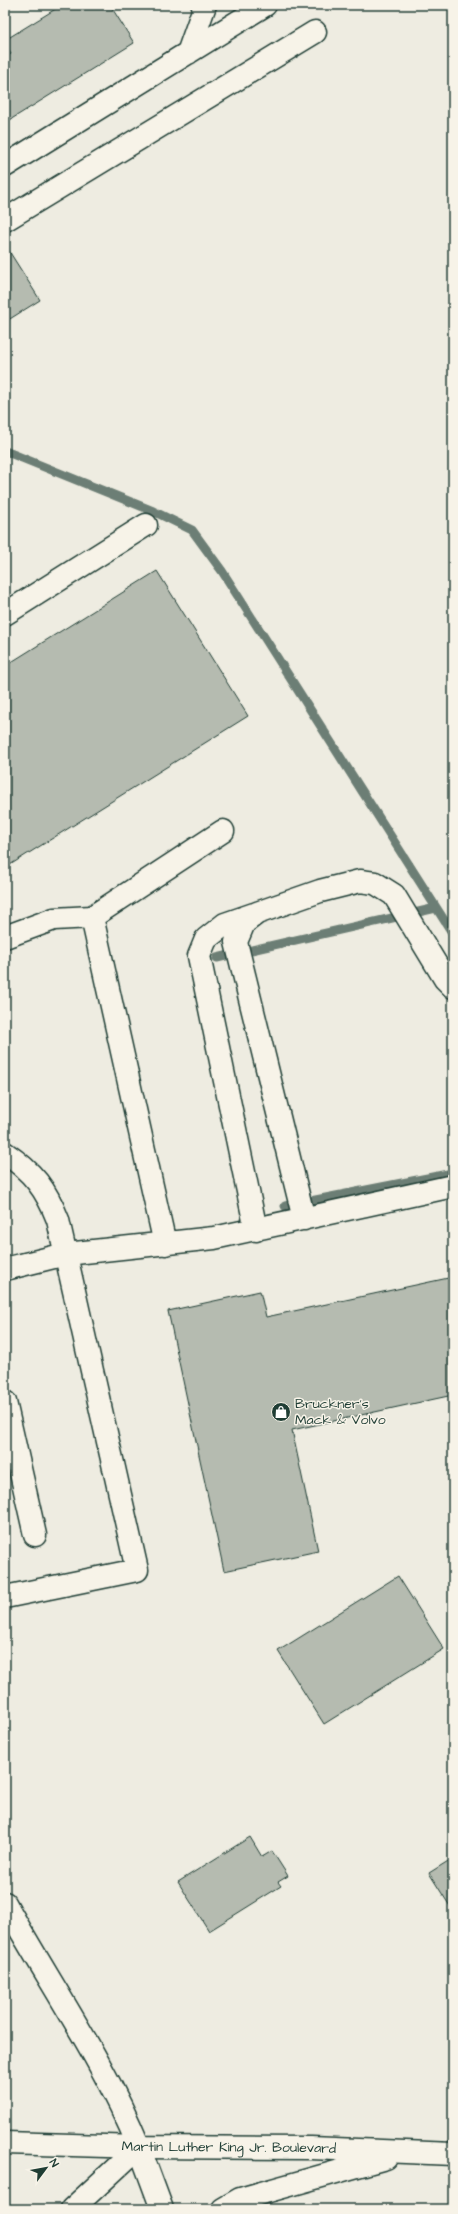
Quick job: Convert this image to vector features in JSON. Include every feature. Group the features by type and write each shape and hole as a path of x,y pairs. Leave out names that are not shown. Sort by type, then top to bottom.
{"main road":[{"path":"188,53 205,5"},
{"path":"5,166 265,5"},
{"path":"5,220 315,32"},
{"path":"5,614 146,525"},
{"path":"5,937 54,919 92,917 223,832"},
{"path":"256,1230 199,956 206,939 225,924 320,891 360,881 375,883 394,895 445,979 453,987"},
{"path":"257,913 244,923 236,942 304,1219"},
{"path":"92,917 165,1244"},
{"path":"5,1153 20,1163 39,1182 50,1198 58,1220 137,1570 5,1597"},
{"path":"5,1268 66,1254 214,1238 453,1186"},
{"path":"5,1402 36,1536"},
{"path":"5,1903 98,2061 125,2114 162,2209"},
{"name":"Martin Luther King Jr. Boulevard","path":"5,2144 139,2148 310,2148 453,2154"},
{"path":"72,2209 139,2148"},
{"path":"223,2209 240,2199 406,2152"}],"building":[{"path":"62,5 110,5 134,43 5,123 5,58 11,54 5,45 5,40"},
{"path":"9,251 40,300 5,322 5,254"},
{"path":"157,571 248,716 5,868 5,666"},
{"name":"Bruckner's Mack & Volvo","path":"453,1277 453,1395 292,1430 318,1551 224,1571 168,1311 260,1291 266,1317"},
{"path":"398,1576 444,1649 324,1724 278,1651"},
{"path":"250,1837 262,1857 272,1851 288,1876 278,1882 281,1886 209,1931 178,1882"},
{"path":"453,1858 453,1911 429,1873"}],"waterway":[{"path":"5,451 153,511 192,530 222,571 453,934"},
{"path":"217,958 436,908"},
{"path":"285,1206 453,1173"}],"place":[{"name":"Bruckner's Mack & Volvo","path":"281,1412"}]}
